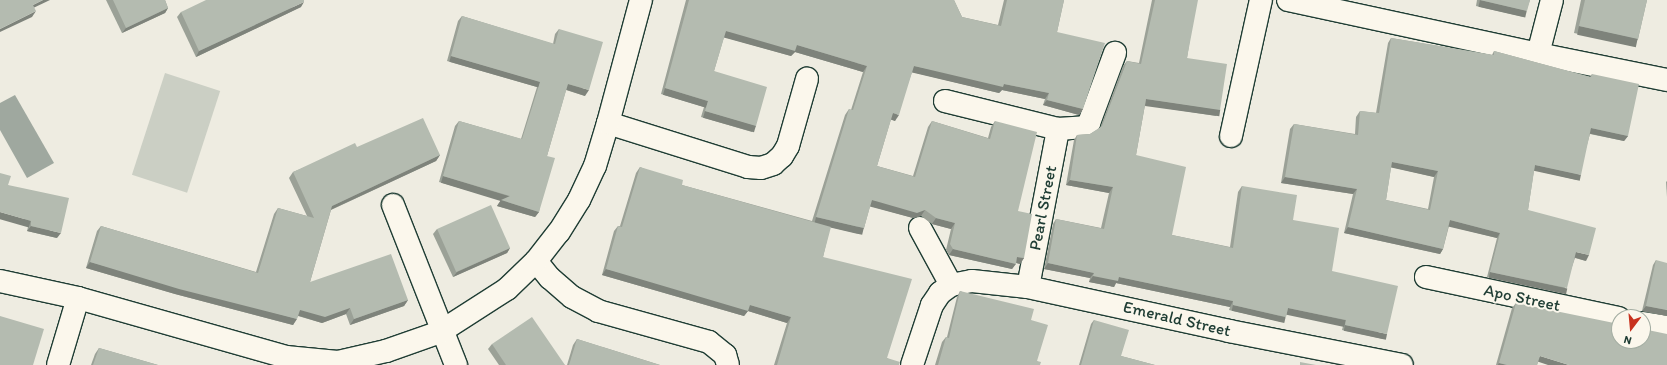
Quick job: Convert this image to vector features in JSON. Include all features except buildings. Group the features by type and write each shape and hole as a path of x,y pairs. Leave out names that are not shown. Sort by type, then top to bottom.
{"street":[{"path":"0,281 78,298 286,357 323,363 338,362 386,351 440,332 507,289 536,261 559,232 579,200 595,166 641,0"},
{"path":"1231,136 1261,0"},
{"path":"1288,0 1538,54 1667,80"},
{"path":"1538,54 1552,0"},
{"path":"945,100 1058,129 1087,125 1114,53"},
{"path":"608,123 748,167 761,168 773,164 782,156 788,146 808,80"},
{"name":"Pearl Street","path":"1028,287 1058,129"},
{"path":"393,205 440,332 456,365"},
{"path":"912,365 932,305 940,293 951,285 920,228"},
{"path":"536,261 550,278 578,301 598,311 709,342 725,355 728,365"},
{"name":"Apo Street","path":"1426,277 1611,316"},
{"name":"Emerald Street","path":"951,285 972,281 1028,287 1229,331 1402,365"},
{"path":"58,365 78,298"},
{"path":"1651,324 1667,327"}],"shaded area":[{"path":"165,73 220,91 187,193 132,175"},
{"path":"15,95 54,163 27,178 0,130 0,103"}]}
